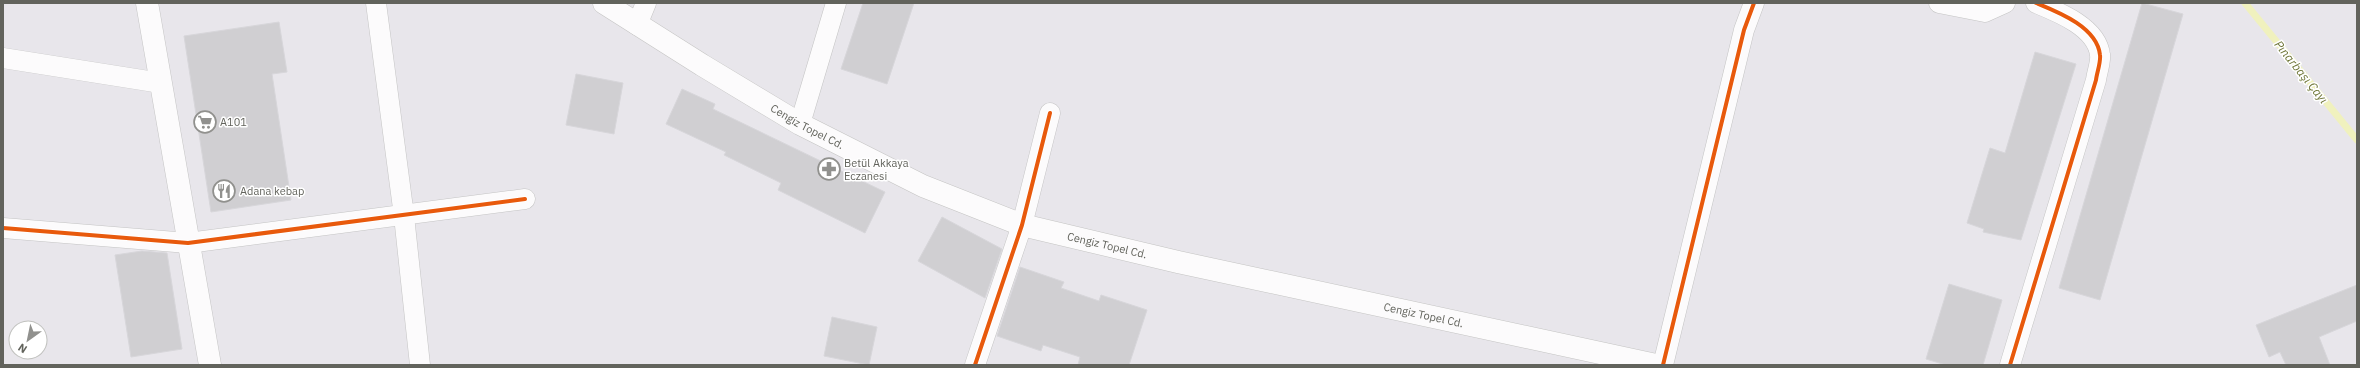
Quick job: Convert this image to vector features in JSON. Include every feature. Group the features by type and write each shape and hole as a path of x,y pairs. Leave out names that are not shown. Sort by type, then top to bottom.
{"main road":[{"path":"147,3 210,365"},
{"name":"Cengiz Topel Cd.","path":"604,3 637,25 800,124 923,186 1022,225 1178,262 1656,365"}],"street":[{"path":"376,3 404,216 420,365"},
{"path":"637,25 646,3"},
{"path":"800,124 836,3"},
{"path":"1663,365 1744,30 1754,3"},
{"path":"1939,3 1985,12 2005,3"},
{"path":"2010,365 2096,80 2100,56 2094,39 2081,27 2036,3"},
{"path":"3,58 161,83"},
{"path":"975,365 1022,225 1050,113"},
{"path":"3,228 188,244 525,199"}],"building":[{"path":"863,3 914,3 887,84 841,69"},
{"path":"2142,3 2183,14 2100,300 2059,288"},
{"path":"279,22 287,72 272,74 291,200 211,212 184,36"},
{"path":"2035,52 2076,64 2021,240 1983,232 1984,229 1967,223 1990,148 2005,153"},
{"path":"576,74 623,83 614,134 566,125"},
{"path":"682,89 715,104 713,109 885,192 865,233 778,190 781,183 724,155 726,152 666,124"},
{"path":"942,217 1002,249 985,298 918,261"},
{"path":"142,251 167,253 182,349 131,357 115,255"},
{"path":"1020,267 1064,282 1061,288 1099,301 1101,295 1147,310 1129,365 1078,365 1080,357 1043,345 1041,351 997,336"},
{"path":"1949,284 2002,300 1983,365 1946,365 1926,359"},
{"path":"2357,285 2357,321 2319,337 2330,365 2286,365 2280,352 2269,357 2256,325"},
{"path":"832,317 877,327 869,365 824,356"}],"waterway":[{"name":"Pınarbaşı Çayı","path":"2245,3 2357,140"}],"cycle path":[{"path":"1663,365 1744,30 1754,3"},
{"path":"2010,365 2096,80 2100,58 2097,45 2092,36 2084,29 2065,16 2036,3"},
{"path":"975,365 1022,225 1050,113"},
{"path":"3,228 188,243 525,199"}],"place":[{"name":"A101","path":"205,122"},
{"name":"Betül Akkaya Eczanesi","path":"829,169"},
{"name":"Adana kebap","path":"224,191"}]}
